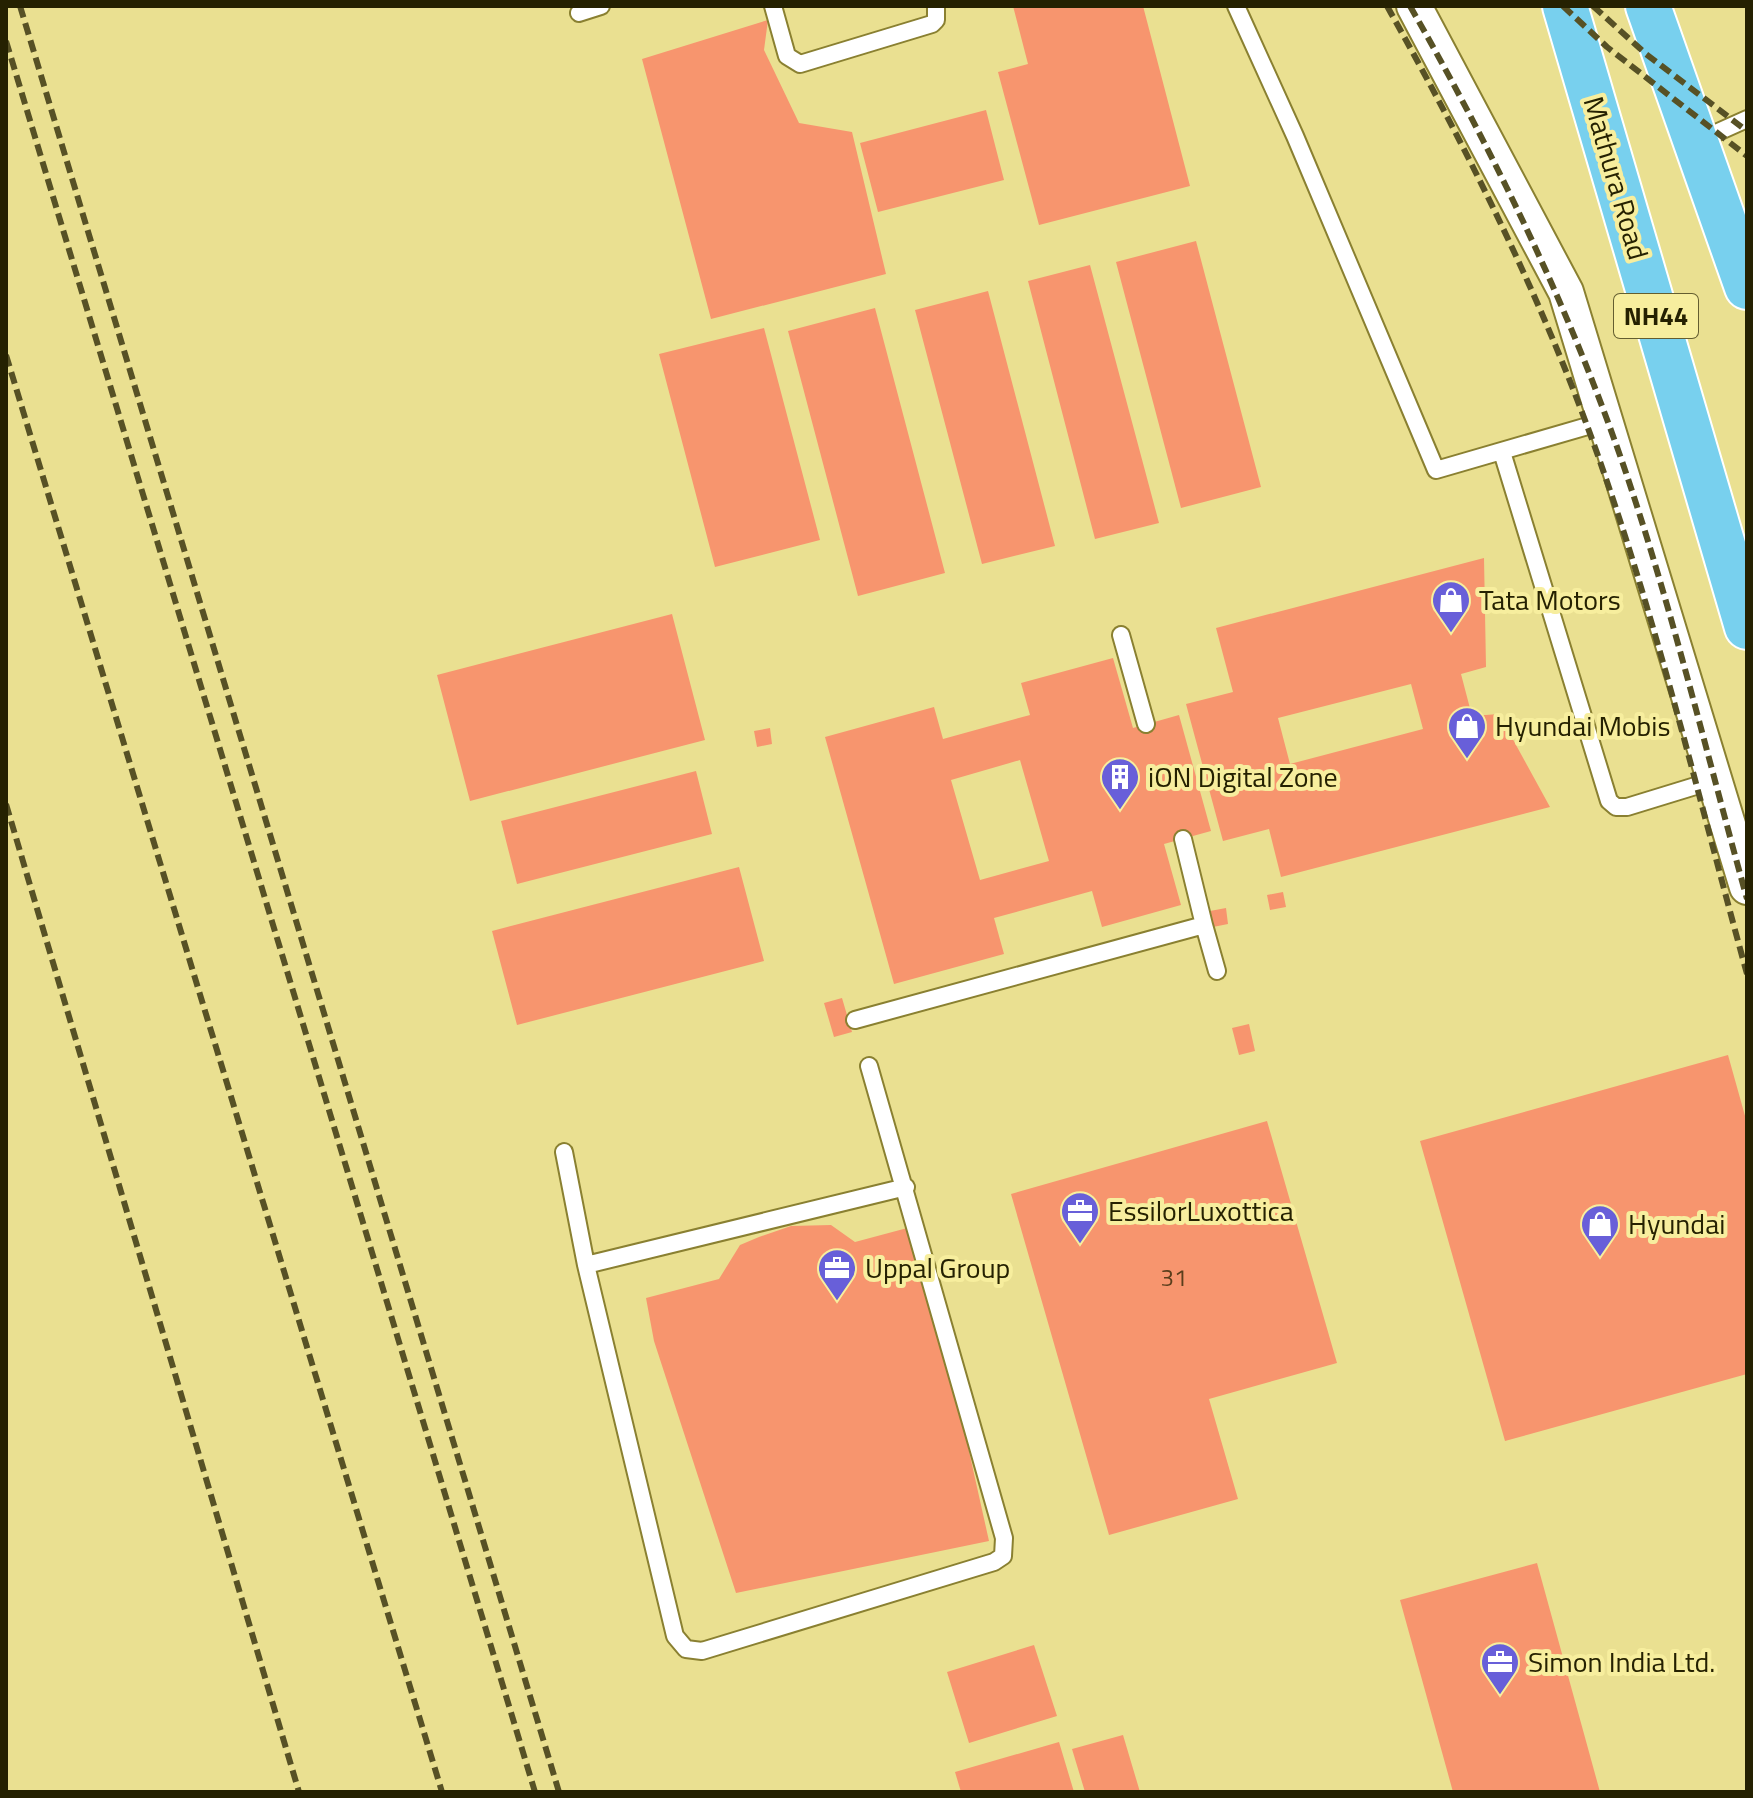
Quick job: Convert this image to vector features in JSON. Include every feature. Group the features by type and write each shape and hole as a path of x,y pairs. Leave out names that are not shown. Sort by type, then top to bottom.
{"highway":[{"name":"Mathura Road","path":"1565,6 1747,627"},
{"path":"1648,6 1747,287"}],"street":[{"path":"1414,6 1566,292 1747,887"}],"lane":[{"path":"579,13 601,6"},
{"path":"773,6 787,56 800,64 932,24 936,20 936,6"},
{"path":"1236,6 1295,136 1436,470 1605,421"},
{"path":"1696,142 1747,119"},
{"path":"1502,452 1609,801 1616,807 1627,807 1715,780"},
{"path":"1121,635 1146,724"},
{"path":"1183,839 1217,971"},
{"path":"855,1020 1204,925"},
{"path":"564,1152 586,1265 675,1636 686,1649 702,1651 994,1562 1003,1556 1004,1538 869,1066"},
{"path":"586,1265 906,1187"}],"building":[{"path":"1013,6 1143,6 1190,186 1039,225 998,72 1028,64"},
{"path":"768,20 764,50 799,123 852,132 886,274 711,319 642,59"},
{"path":"986,110 1004,180 878,212 860,143"},
{"path":"1196,241 1261,487 1181,508 1116,262"},
{"path":"1090,265 1159,523 1095,539 1028,281"},
{"path":"988,291 1055,546 982,564 915,310"},
{"path":"875,308 945,573 858,596 788,331"},
{"path":"764,328 820,540 715,567 659,354"},
{"path":"1484,558 1486,667 1461,674 1472,716 1499,714 1550,807 1281,877 1269,829 1223,841 1186,704 1233,692 1216,628","holes":["1411,684 1423,729 1290,764 1278,718"]},
{"path":"672,614 705,740 470,801 437,675"},
{"name":"iON Digital Zone","path":"1113,658 1133,728 1179,715 1211,831 1164,844 1181,905 1102,927 1092,891 994,918 1004,954 894,984 825,737 934,707 943,739 1030,715 1021,683","holes":["1020,760 1049,861 980,880 951,780"]},
{"path":"770,728 772,744 757,747 754,731"},
{"path":"696,771 712,834 517,884 501,821"},
{"path":"739,867 764,961 517,1025 492,931"},
{"path":"1283,892 1286,907 1270,910 1267,895"},
{"path":"1226,908 1228,924 1213,927 1210,911"},
{"path":"842,998 852,1032 834,1037 824,1003"},
{"path":"1249,1024 1255,1051 1239,1055 1232,1028"},
{"name":"Hyundai","path":"1728,1055 1747,1123 1747,1374 1505,1441 1420,1141"},
{"path":"1267,1121 1337,1363 1209,1399 1238,1499 1109,1535 1011,1194"},
{"path":"831,1225 855,1242 911,1227 928,1267 989,1541 736,1593 654,1341 646,1298 719,1279 740,1245 759,1237 791,1226"},
{"name":"Simon India Ltd.","path":"1537,1563 1600,1792 1453,1792 1400,1600"},
{"path":"1034,1645 1057,1716 969,1743 947,1672"},
{"path":"1123,1735 1140,1792 1085,1792 1072,1749"},
{"path":"1059,1742 1074,1792 961,1792 955,1772"}],"railway":[{"path":"20,6 559,1792"},
{"path":"1387,6 1506,235 1582,412 1644,597 1747,974"},
{"path":"1410,6 1528,232 1602,407 1658,574 1747,899"},
{"path":"1563,6 1607,47 1747,156"},
{"path":"1593,6 1646,54 1747,131"},
{"path":"6,41 535,1792"},
{"path":"6,355 442,1792"},
{"path":"6,804 299,1792"}],"place":[{"name":"Tata Motors","path":"1451,634"},
{"name":"Hyundai Mobis","path":"1467,760"},
{"name":"iON Digital Zone","path":"1120,811"},
{"name":"EssilorLuxottica","path":"1080,1245"},
{"name":"Hyundai","path":"1600,1258"},
{"name":"Uppal Group","path":"837,1302"},
{"name":"Simon India Ltd.","path":"1500,1696"}]}
